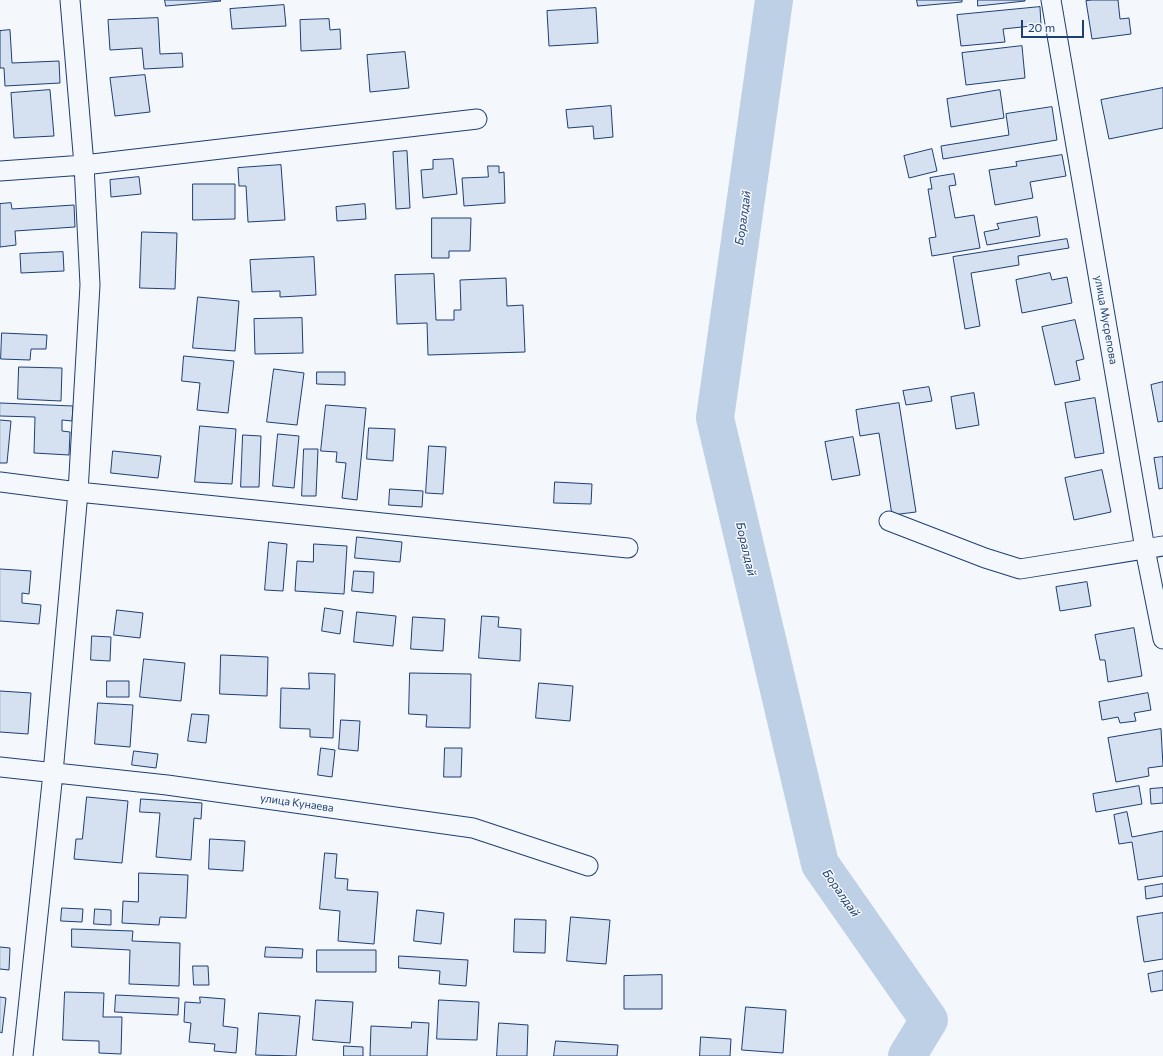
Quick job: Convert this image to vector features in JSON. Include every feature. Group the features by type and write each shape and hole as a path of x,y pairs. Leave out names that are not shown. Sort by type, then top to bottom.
{"street":[{"path":"23,1056 53,773 78,492 90,285 84,164 70,0"},
{"name":"улица Мусрепова","path":"1051,0 1154,547 1163,639"},
{"path":"0,171 84,164 477,119"},
{"path":"0,482 78,492 628,548"},
{"path":"889,521 985,558 1020,569 1154,547"},
{"name":"улица Кунаева","path":"0,768 167,785 473,828 588,866"}],"building":[{"path":"165,0 220,0 221,1 166,6"},
{"path":"917,0 962,0 962,2 918,6"},
{"path":"978,0 1025,0 1025,1 978,6"},
{"path":"1118,0 1120,19 1129,18 1131,34 1092,39 1086,1"},
{"path":"284,5 286,26 232,29 230,9"},
{"path":"1040,7 1041,25 1003,29 1005,42 961,46 957,15"},
{"path":"596,8 598,43 549,46 547,11"},
{"path":"158,18 160,54 182,53 183,67 144,69 142,48 110,50 108,20"},
{"path":"329,19 330,30 340,29 341,49 301,51 300,20"},
{"path":"10,30 12,63 59,61 60,83 5,86 4,68 0,68 0,31"},
{"path":"1022,46 1025,78 966,85 962,53"},
{"path":"405,52 409,88 370,92 367,55"},
{"path":"145,75 150,112 115,116 110,78"},
{"path":"1163,88 1163,128 1109,139 1101,100"},
{"path":"50,90 54,136 14,138 11,93"},
{"path":"1000,90 1004,118 951,127 947,99"},
{"path":"611,106 613,137 594,139 593,126 568,128 566,110"},
{"path":"1052,107 1057,140 943,159 941,146 1009,135 1006,114"},
{"path":"932,149 937,171 909,178 904,156"},
{"path":"407,151 410,208 396,209 393,152"},
{"path":"1062,155 1066,176 1030,182 1033,198 995,205 989,170 1017,166 1016,162"},
{"path":"453,159 457,194 423,198 421,170 433,169 433,160"},
{"path":"281,165 285,220 248,222 246,186 239,186 238,168"},
{"path":"488,166 499,166 499,173 504,172 505,203 464,206 462,178 488,177"},
{"path":"954,174 956,185 949,186 955,218 974,215 980,248 932,256 929,238 936,237 928,189 932,189 930,178"},
{"path":"139,177 141,194 111,197 110,180"},
{"path":"193,184 235,184 235,219 193,220"},
{"path":"11,203 12,209 74,205 75,227 15,231 16,245 0,247 0,204"},
{"path":"365,204 366,219 337,221 336,207"},
{"path":"1037,217 1040,236 987,245 984,232 999,229 997,224"},
{"path":"432,218 471,218 470,251 449,251 449,258 432,258"},
{"path":"142,232 177,233 175,289 140,288"},
{"path":"1067,239 1069,248 1018,256 1019,265 971,273 980,326 965,329 953,257"},
{"path":"63,252 64,271 21,273 20,254"},
{"path":"314,257 316,295 280,297 280,291 252,292 250,260"},
{"path":"1050,273 1052,280 1067,277 1072,303 1022,313 1016,280"},
{"path":"434,274 436,320 454,320 454,310 461,310 460,280 506,278 507,306 523,305 525,352 428,355 427,323 397,324 395,275"},
{"path":"198,297 239,301 235,351 193,348"},
{"path":"302,318 303,353 255,354 254,319"},
{"path":"1075,320 1084,359 1076,361 1080,380 1055,385 1042,327"},
{"path":"2,333 47,335 46,349 31,349 30,360 1,359"},
{"path":"184,356 234,361 228,413 197,410 200,383 182,381"},
{"path":"19,367 62,368 61,401 18,399"},
{"path":"274,369 304,373 297,425 267,422"},
{"path":"317,372 345,372 345,385 317,384"},
{"path":"1163,382 1163,421 1158,422 1151,385"},
{"path":"929,387 932,401 906,405 903,391"},
{"path":"974,393 979,425 956,429 951,397"},
{"path":"1095,398 1104,453 1075,458 1065,403"},
{"path":"0,403 73,406 72,421 62,420 62,431 70,432 69,455 34,453 35,417 0,416"},
{"path":"899,403 916,512 892,515 879,433 860,436 856,410"},
{"path":"326,405 366,408 357,500 342,498 346,463 336,462 337,452 321,451"},
{"path":"0,420 11,421 7,463 0,463"},
{"path":"200,426 236,429 232,484 195,482"},
{"path":"369,428 395,429 393,461 367,459"},
{"path":"278,434 299,436 294,488 273,486"},
{"path":"243,435 261,436 259,487 241,487"},
{"path":"853,437 860,475 832,480 825,442"},
{"path":"429,446 446,447 443,494 426,493"},
{"path":"304,449 318,449 316,496 302,496"},
{"path":"113,451 161,456 158,478 111,473"},
{"path":"1163,457 1163,488 1159,489 1154,458"},
{"path":"1102,470 1111,512 1074,520 1065,478"},
{"path":"555,482 592,484 591,504 554,503"},
{"path":"390,489 423,491 422,507 389,505"},
{"path":"357,537 402,542 400,562 355,558"},
{"path":"269,542 287,544 283,591 265,590"},
{"path":"314,544 347,546 344,594 295,591 297,561 313,562"},
{"path":"0,569 31,571 29,594 22,593 22,603 41,605 39,624 0,621"},
{"path":"354,571 374,572 373,593 352,591"},
{"path":"1087,582 1091,606 1060,611 1056,587"},
{"path":"325,608 343,611 340,634 322,631"},
{"path":"117,610 143,613 140,638 114,635"},
{"path":"357,612 396,616 393,646 354,642"},
{"path":"482,616 499,617 498,627 521,629 520,661 479,658"},
{"path":"413,617 445,619 443,651 411,649"},
{"path":"1134,628 1142,676 1108,682 1105,660 1100,660 1095,635"},
{"path":"92,636 111,637 110,661 91,660"},
{"path":"221,655 268,657 267,696 220,694"},
{"path":"144,659 185,663 181,701 140,697"},
{"path":"309,673 335,674 333,738 310,737 310,729 280,728 281,688 309,689"},
{"path":"410,673 471,674 470,728 426,727 427,715 409,714"},
{"path":"107,681 129,681 129,697 107,697"},
{"path":"539,683 573,686 570,721 536,718"},
{"path":"0,691 31,693 28,734 0,732"},
{"path":"1148,693 1151,710 1134,713 1136,721 1120,723 1118,717 1102,720 1099,702"},
{"path":"98,703 133,705 130,747 95,744"},
{"path":"192,714 209,715 206,743 188,741"},
{"path":"341,720 360,721 358,751 339,749"},
{"path":"1161,729 1163,766 1148,768 1149,776 1116,782 1108,738"},
{"path":"321,748 335,750 332,777 318,775"},
{"path":"445,748 462,748 461,777 444,777"},
{"path":"134,751 158,754 156,768 132,765"},
{"path":"1139,786 1142,804 1096,812 1093,794"},
{"path":"1163,788 1163,803 1151,804 1150,789"},
{"path":"87,797 128,801 122,863 74,859 76,839 82,839"},
{"path":"141,799 202,803 201,819 194,818 191,860 156,857 160,813 140,812"},
{"path":"1127,812 1132,837 1163,831 1163,876 1138,880 1132,842 1119,844 1114,815"},
{"path":"210,839 245,841 243,871 209,869"},
{"path":"325,853 337,854 335,878 348,879 347,890 378,892 374,944 338,941 340,911 320,909"},
{"path":"139,873 188,875 186,918 160,917 159,925 122,923 123,901 138,902"},
{"path":"1163,884 1163,896 1146,899 1145,887"},
{"path":"62,908 83,909 82,922 61,921"},
{"path":"95,909 111,910 111,925 94,924"},
{"path":"417,910 444,913 441,944 414,941"},
{"path":"1163,913 1163,959 1144,962 1137,917"},
{"path":"571,917 610,920 606,964 567,961"},
{"path":"515,919 546,920 545,953 514,952"},
{"path":"72,929 133,931 132,941 180,943 179,986 129,984 130,950 72,947"},
{"path":"0,947 10,948 9,970 0,969"},
{"path":"266,947 303,949 302,958 265,957"},
{"path":"317,950 376,950 376,972 317,972"},
{"path":"399,956 468,960 466,986 439,984 440,971 399,968"},
{"path":"193,966 208,966 209,985 194,985"},
{"path":"1163,971 1163,990 1151,992 1148,974"},
{"path":"662,975 662,1009 624,1009 624,976"},
{"path":"65,992 104,993 103,1017 122,1017 121,1054 99,1053 99,1041 63,1040"},
{"path":"116,995 179,998 178,1015 115,1012"},
{"path":"0,997 6,998 2,1033 0,1032"},
{"path":"200,997 225,999 223,1026 238,1028 236,1053 214,1051 215,1044 189,1042 191,1023 184,1022 185,1002 200,1003"},
{"path":"316,1000 353,1002 350,1043 313,1040"},
{"path":"439,1000 479,1002 477,1040 437,1039"},
{"path":"746,1007 786,1010 783,1053 742,1050"},
{"path":"259,1013 300,1016 296,1056 256,1055"},
{"path":"412,1022 429,1023 427,1056 370,1056 371,1026 411,1028"},
{"path":"499,1023 528,1025 527,1056 497,1056"},
{"path":"701,1037 731,1039 730,1056 700,1056"},
{"path":"556,1041 618,1045 617,1056 554,1056"},
{"path":"344,1046 363,1047 363,1056 344,1056"}],"waterway":[{"name":"Боралдай","path":"774,0 715,418 820,864 929,1020 907,1056"}]}
